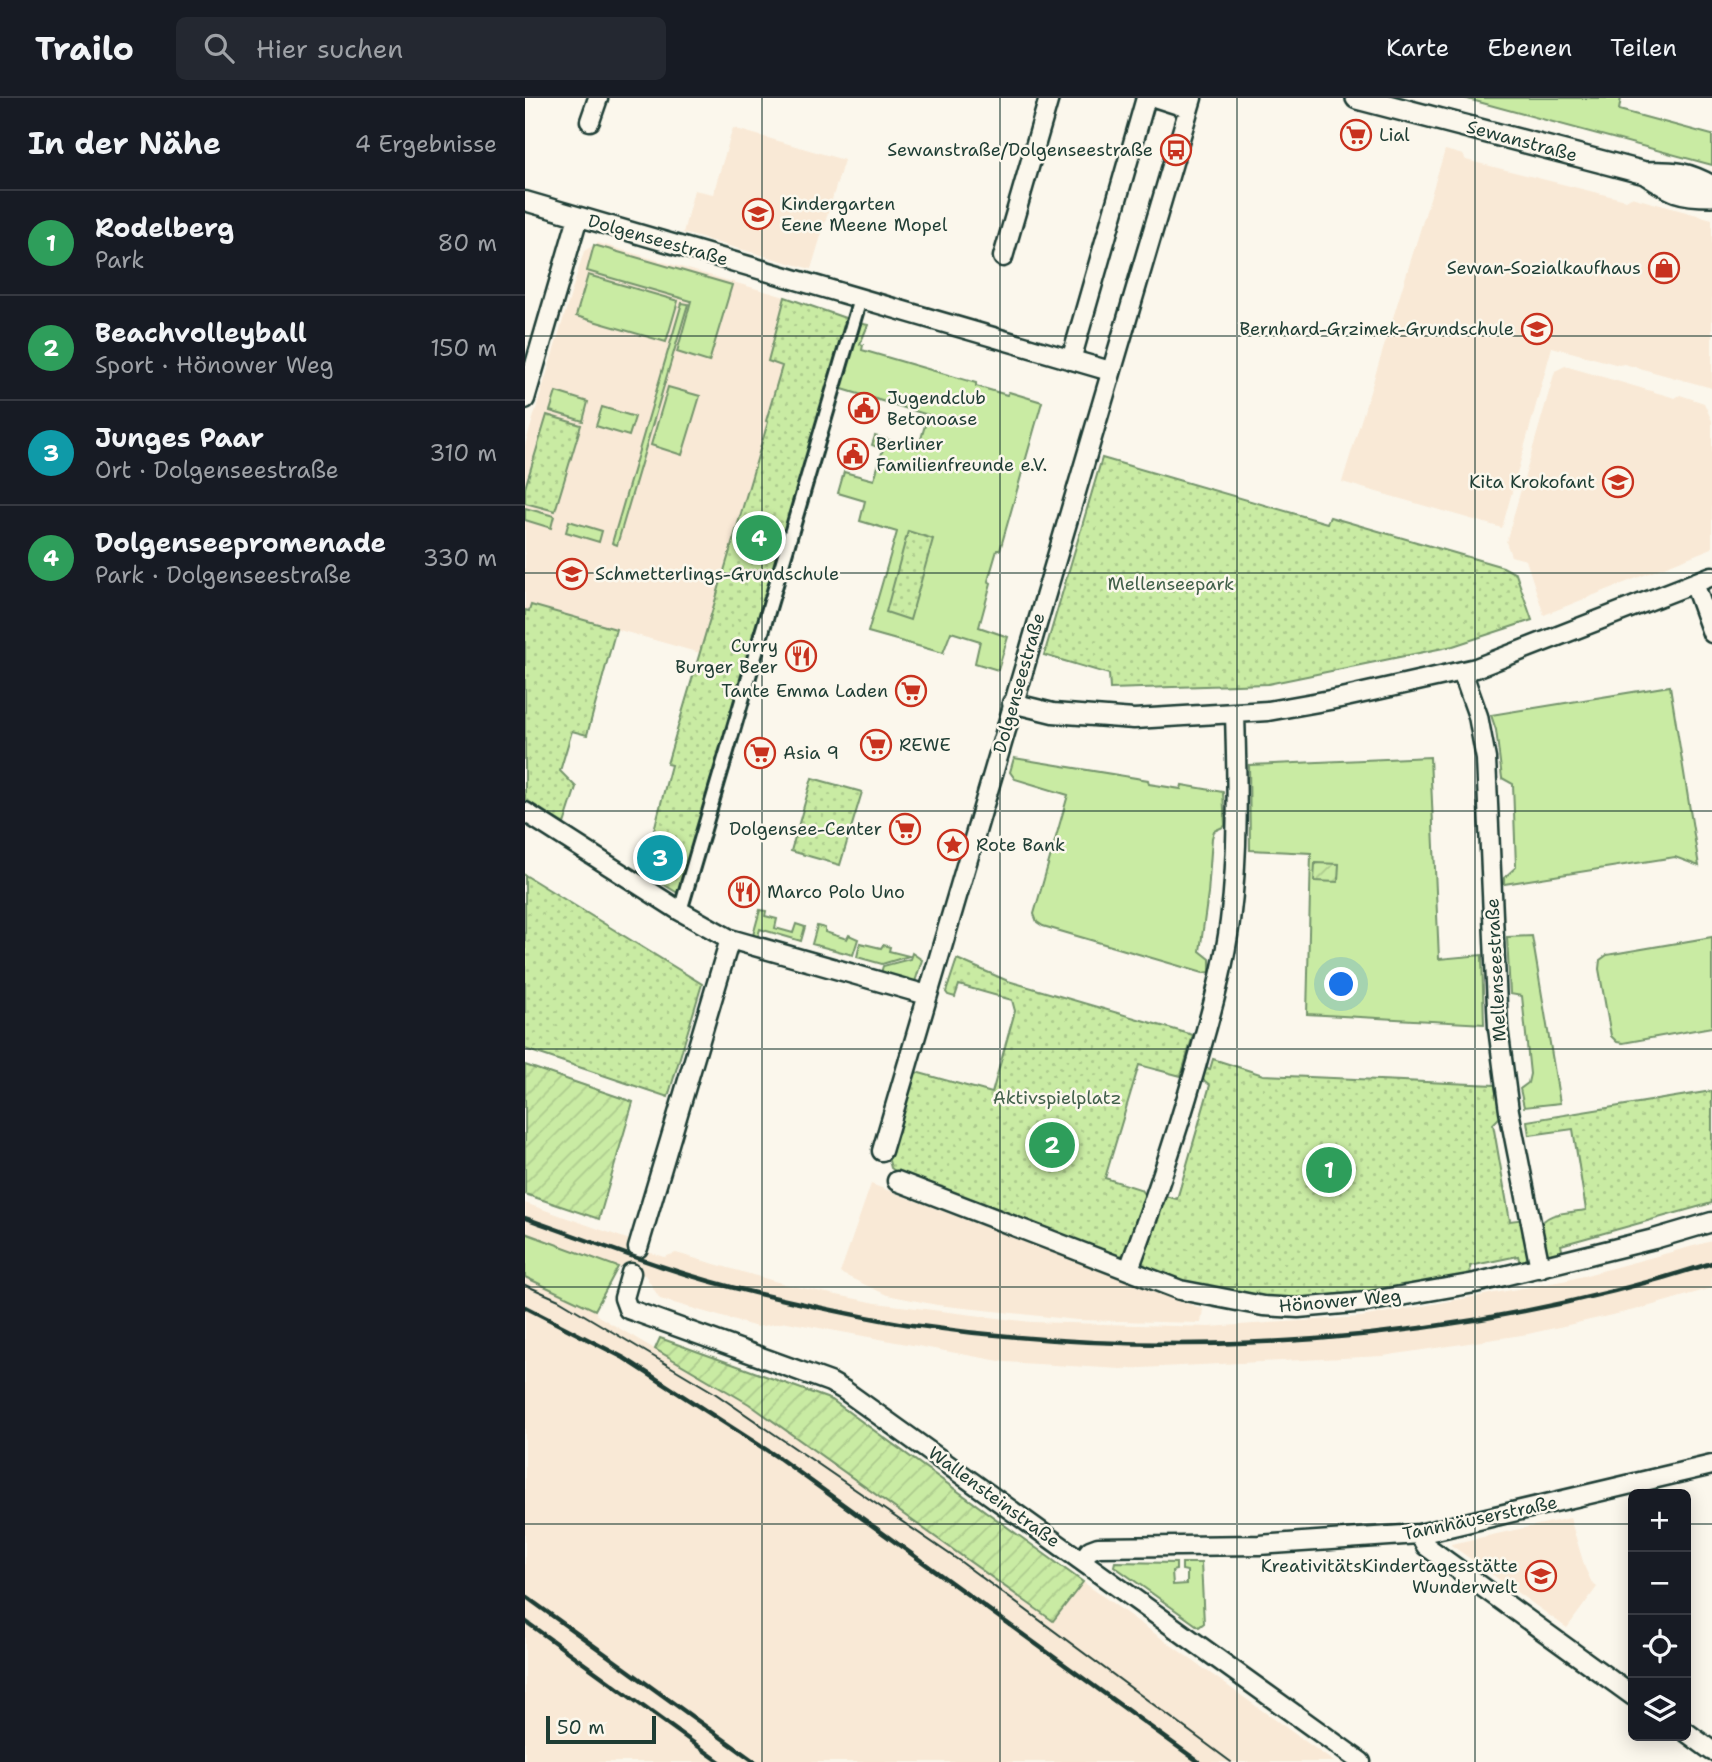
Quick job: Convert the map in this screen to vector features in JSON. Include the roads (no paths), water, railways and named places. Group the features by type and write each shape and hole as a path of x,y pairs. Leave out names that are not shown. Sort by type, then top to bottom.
{"street":[{"path":"590,121 597,98"},
{"path":"1003,257 1049,98"},
{"path":"1071,360 1146,98"},
{"path":"1157,98 1190,103"},
{"name":"Sewanstraße","path":"1357,98 1645,173 1675,172 1693,177 1712,187"},
{"name":"Dolgenseestraße","path":"882,1151 1190,103"},
{"name":"Sewanstraße","path":"1645,173 1670,190 1688,195 1712,195"},
{"name":"Dolgenseestraße","path":"525,201 1110,371"},
{"name":"Dolgenseestraße","path":"525,399 577,217"},
{"path":"680,911 860,299"},
{"path":"1013,703 1053,713 1134,719 1268,711 1329,701 1462,671 1538,645 1712,576"},
{"path":"1694,583 1712,633"},
{"name":"Mellenseestraße","path":"1462,671 1478,716 1486,759 1498,1028 1515,1143 1540,1268"},
{"path":"1129,1269 1158,1191 1219,983 1230,923 1238,841 1235,714"},
{"path":"525,812 680,911 730,939 927,995"},
{"path":"638,1248 730,939"},
{"name":"Hönower Weg","path":"897,1181 1181,1290 1223,1300 1298,1308 1366,1302 1430,1292 1540,1268 1712,1222"},
{"name":"Wallensteinstraße","path":"631,1273 624,1298 628,1309 830,1382 1361,1762"},
{"name":"Tannhäuserstraße","path":"1082,1560 1090,1550 1098,1548 1259,1545 1419,1534 1712,1465"},
{"path":"1419,1534 1426,1546 1628,1692"},
{"path":"1691,1736 1712,1751"}],"tram line":[{"path":"525,1285 559,1300 713,1392 961,1562 1231,1762"}],"railway":[{"path":"525,1218 694,1276 831,1310 912,1325 1012,1337 1113,1343 1215,1344 1316,1339 1416,1329 1516,1313 1615,1291 1712,1263"},
{"path":"525,1307 624,1358 779,1458 1199,1762"},
{"path":"525,1596 755,1762"},
{"path":"525,1621 720,1762"}],"place":[{"name":"Lial","path":"1356,135"},
{"name":"Sewanstraße/Dolgenseestraße","path":"1176,150"},
{"name":"Kindergarten Eene Meene Mopel","path":"758,214"},
{"name":"Sewan-Sozialkaufhaus","path":"1664,268"},
{"name":"Bernhard-Grzimek-Grundschule","path":"1537,329"},
{"name":"Jugendclub Betonoase","path":"864,408"},
{"name":"Berliner Familienfreunde e.V.","path":"853,454"},
{"name":"Kita Krokofant","path":"1618,482"},
{"name":"Dolgenseepromenade","path":"759,538"},
{"name":"Schmetterlings-Grundschule","path":"572,574"},
{"name":"Curry Burger Beer","path":"801,656"},
{"name":"Tante Emma Laden","path":"911,691"},
{"name":"REWE","path":"876,745"},
{"name":"Asia 9","path":"760,753"},
{"name":"Dolgensee-Center","path":"905,829"},
{"name":"Rote Bank","path":"953,845"},
{"name":"Junges Paar","path":"660,858"},
{"name":"Marco Polo Uno","path":"744,892"},
{"name":"Beachvolleyball","path":"1052,1145"},
{"name":"Rodelberg","path":"1329,1170"},
{"name":"KreativitätsKindertagesstätte Wunderwelt","path":"1541,1576"}],"park label":[{"name":"Mellenseepark","path":"1171,584"},
{"name":"Aktivspielplatz","path":"1057,1098"}]}
